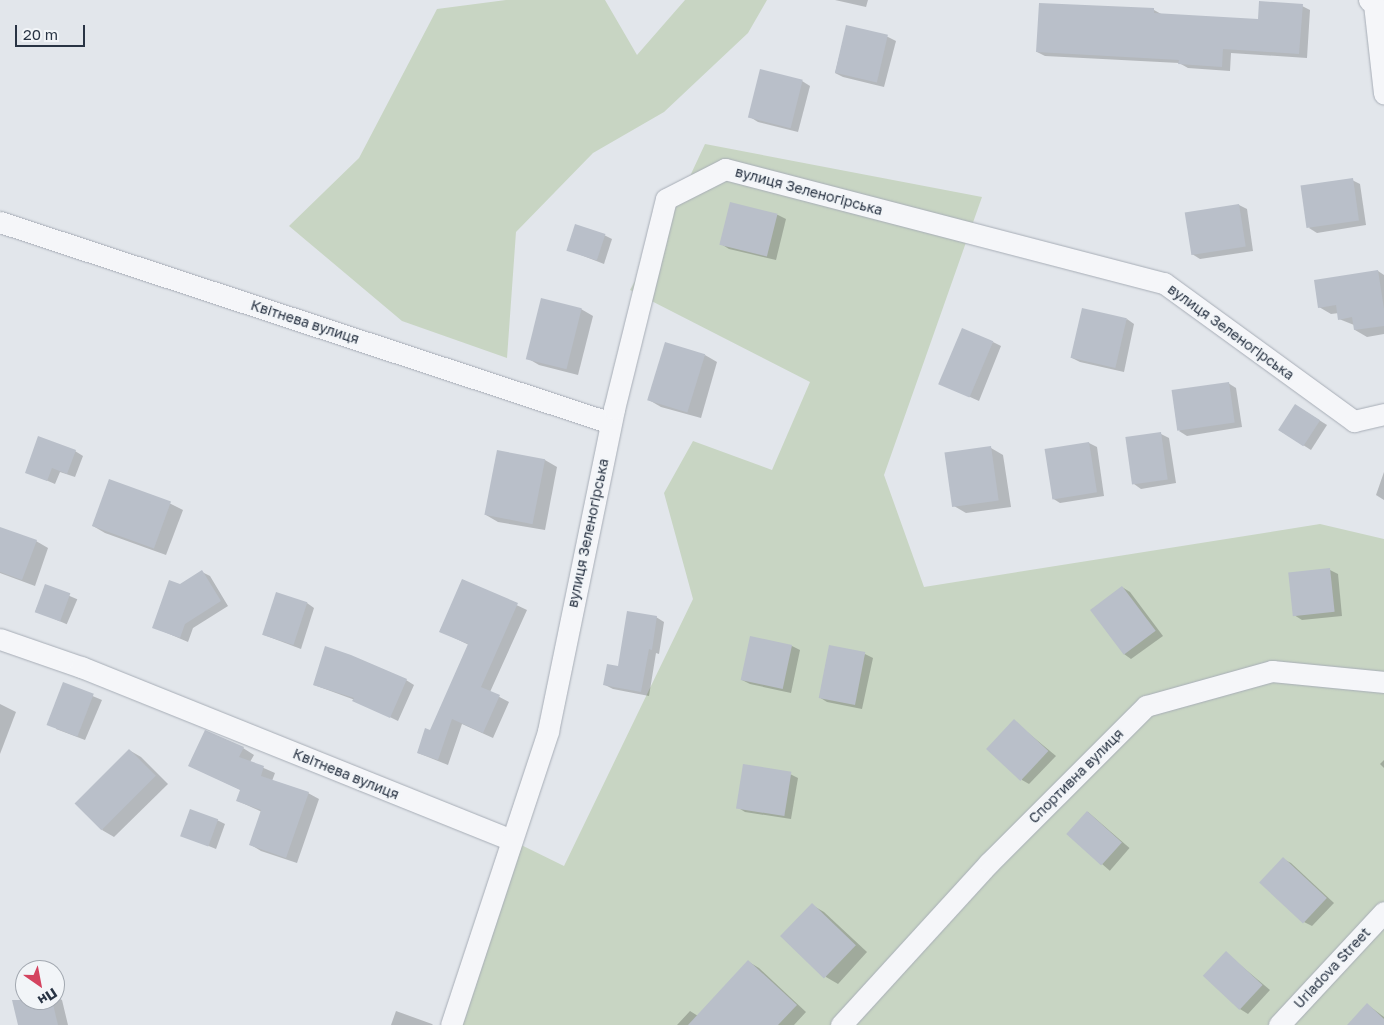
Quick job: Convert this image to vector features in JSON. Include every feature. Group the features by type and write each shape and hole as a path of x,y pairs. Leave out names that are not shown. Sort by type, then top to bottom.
{"street":[{"path":"1373,1 1384,93"},
{"name":"вулиця Зеленогірська","path":"511,840 548,731 611,423 666,200 725,169 1164,283 1354,421 1384,414"},
{"name":"Квітнева вулиця","path":"0,222 611,423"},
{"name":"Квітнева вулиця","path":"0,639 81,668 511,840"},
{"name":"Спортивна вулиця","path":"842,1025 989,863 1146,706 1272,671 1384,682"},
{"path":"451,1025 511,840"},
{"name":"Uriadova Street","path":"1279,1025 1384,912"}],"green space":[{"path":"506,0 605,0 637,55 685,0 767,0 748,33 664,112 593,153 516,232 507,358 402,321 289,226 359,158 437,9"},
{"path":"705,144 982,197 884,475 924,587 1320,524 1384,539 1384,1025 451,1025 511,840 564,866 693,599 664,493 693,441 772,470 810,382 630,290 670,219"}],"building":[{"path":"1259,1 1303,4 1299,54 1223,49 1222,67 1178,64 1179,60 1036,52 1039,3 1154,8 1154,13 1258,19"},
{"path":"846,25 888,35 877,82 835,73"},
{"path":"760,69 803,80 791,128 748,118"},
{"path":"1353,178 1359,221 1307,228 1301,185"},
{"path":"730,202 778,214 767,257 719,245"},
{"path":"1239,204 1246,246 1191,255 1185,213"},
{"path":"575,224 605,234 597,261 566,251"},
{"path":"1378,270 1384,309 1384,326 1354,330 1352,317 1338,320 1336,305 1318,308 1314,280"},
{"path":"541,298 582,308 567,369 526,359"},
{"path":"1082,308 1127,318 1115,368 1071,358"},
{"path":"962,328 993,341 969,397 938,384"},
{"path":"665,342 705,354 687,413 647,400"},
{"path":"1229,382 1235,423 1177,431 1172,390"},
{"path":"1295,404 1320,420 1303,446 1278,430"},
{"path":"1161,432 1168,480 1132,485 1125,437"},
{"path":"38,436 76,450 67,474 52,468 47,481 25,473"},
{"path":"1089,442 1097,492 1053,499 1045,449"},
{"path":"991,446 999,500 952,507 944,453"},
{"path":"497,450 545,459 533,524 484,515"},
{"path":"109,479 171,502 154,549 92,526"},
{"path":"0,527 37,540 22,580 0,572"},
{"path":"1330,568 1335,612 1293,616 1288,572"},
{"path":"202,570 221,601 185,624 180,638 152,628 169,580 180,584"},
{"path":"462,579 518,603 481,687 500,695 483,733 452,719 438,760 417,753 425,728 430,730 468,644 439,632"},
{"path":"45,584 70,593 60,621 35,612"},
{"path":"1122,586 1156,631 1124,655 1090,610"},
{"path":"276,592 307,602 293,645 262,635"},
{"path":"627,611 657,616 652,650 649,649 641,692 603,685 607,664 618,666"},
{"path":"750,636 792,645 783,689 741,680"},
{"path":"829,645 865,652 855,705 819,698"},
{"path":"325,646 407,679 390,718 352,701 354,698 313,685"},
{"path":"63,682 94,694 77,737 47,725"},
{"path":"1014,719 1048,751 1020,781 986,749"},
{"path":"205,730 244,747 239,757 264,766 261,776 309,792 286,858 249,845 261,810 236,801 240,790 188,766"},
{"path":"129,749 156,776 101,830 75,803"},
{"path":"743,764 791,772 784,816 736,808"},
{"path":"190,809 218,819 208,847 180,836"},
{"path":"1087,811 1122,842 1101,865 1066,834"},
{"path":"1283,857 1327,898 1303,924 1259,883"},
{"path":"812,903 856,945 824,978 780,936"},
{"path":"1226,951 1263,985 1239,1010 1203,976"},
{"path":"748,960 797,1005 778,1025 688,1025"},
{"path":"12,1000 15,1000 15,1010 54,1010 58,1025 18,1025"},
{"path":"1367,1003 1384,1019 1384,1025 1347,1025"}]}
